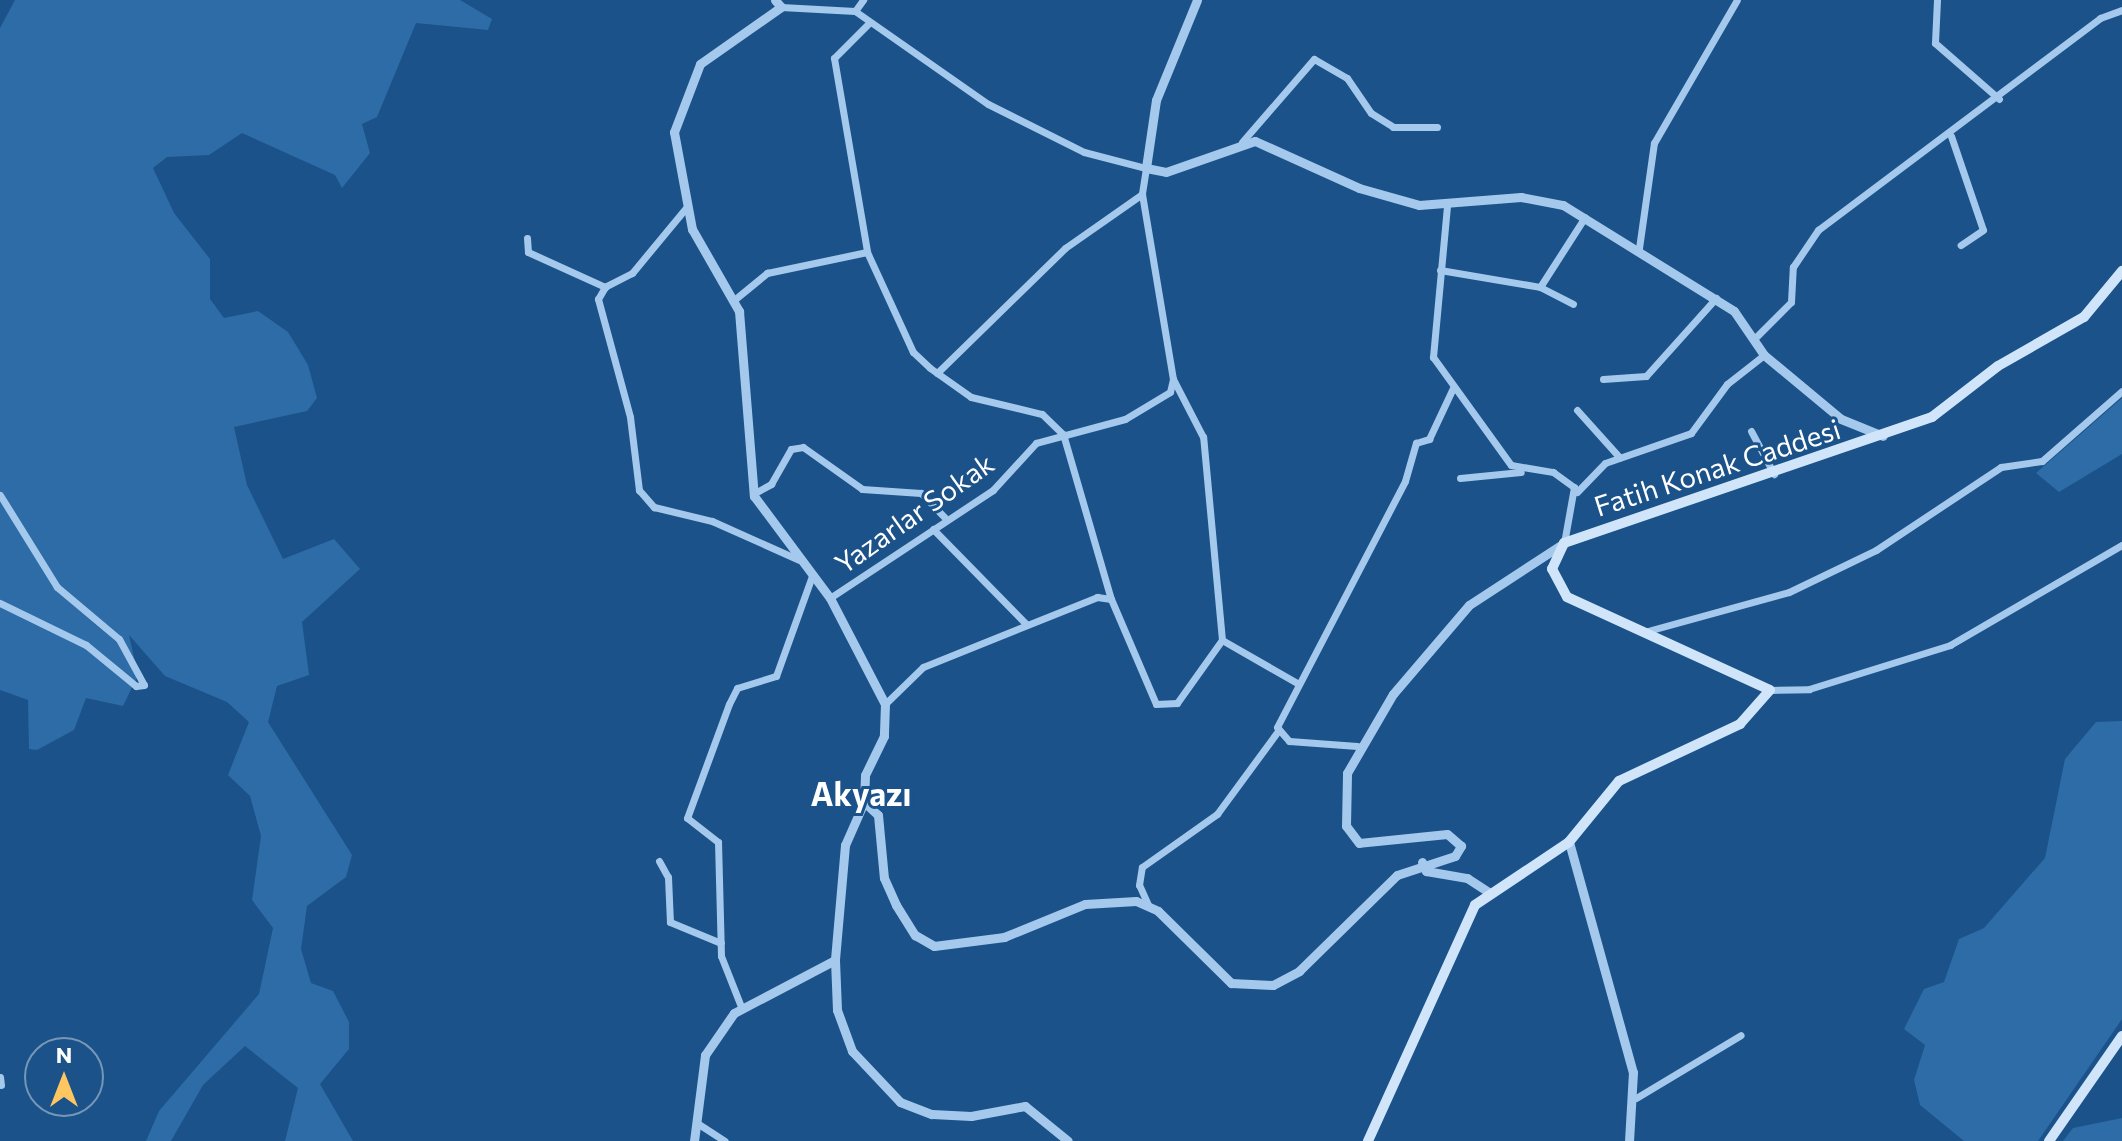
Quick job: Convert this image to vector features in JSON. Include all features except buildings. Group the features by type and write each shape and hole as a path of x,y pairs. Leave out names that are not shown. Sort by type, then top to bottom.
{"main road":[{"name":"Fatih Konak Caddesi","path":"1564,543 1775,476 1887,437 1932,417 1998,366 2084,317 2122,271"},
{"path":"1368,1141 1459,930 1490,893 1569,842 1619,781 1740,724 1770,690 1567,597 1552,569 1564,543"},
{"path":"2049,1141 2122,1036"}],"street":[{"path":"855,11 863,0"},
{"path":"868,24 834,58 867,252 913,352 971,397 1042,414 1063,434 1111,599 1156,704 1177,703 1222,640 1203,437 1173,379 1142,194 1156,100 1197,0"},
{"path":"1639,248 1654,143 1737,0"},
{"path":"1937,0 1935,43 1999,99"},
{"path":"1068,1141 1025,1106 932,1114 875,1083 852,1051 837,1010 835,960 845,845 864,802 865,775 884,736 885,704 830,598 753,494 734,300 685,209 674,132 684,92 700,64 778,4 855,11 868,24 988,104 1084,152 1166,172 1242,142 1314,59 1347,78 1371,113 1393,127 1437,127"},
{"path":"1756,337 1791,302 1793,267 1818,230 1864,190 1951,136 2100,18 2122,10"},
{"path":"1951,136 1983,230 1961,245"},
{"path":"1242,142 1286,150 1359,188 1447,206 1546,199 1639,248 1716,298 1756,337 1764,355 1841,419 1887,437"},
{"path":"937,373 1065,248 1142,194"},
{"path":"1447,206 1431,349 1453,388 1524,472"},
{"path":"685,209 632,273 605,287 598,299 644,500 799,560"},
{"path":"1540,287 1585,217"},
{"path":"527,238 528,252 605,287"},
{"path":"734,300 767,273 867,252"},
{"path":"1440,270 1540,287 1573,304"},
{"path":"1603,379 1646,376 1716,298"},
{"path":"1564,543 1577,492 1620,458 1691,433 1727,384 1764,355"},
{"name":"Yazarlar Sokak","path":"830,598 949,515 993,490 1036,443 1125,419 1170,392 1173,379"},
{"path":"1278,731 1289,741 1357,746 1342,797 1346,826 1359,843 1458,839 1455,856 1422,862 1397,875 1299,971 1273,985 1231,983 1149,907 1139,885 1142,867 1217,814 1278,731 1297,683 1405,481 1416,443 1429,439 1453,388"},
{"path":"1644,632 1789,592 1876,550 2001,467 2042,461 2122,391"},
{"path":"1577,410 1620,458"},
{"path":"1751,431 1775,476"},
{"path":"753,494 771,484 791,449 803,447 862,489 921,493 949,515 930,532 1026,624"},
{"path":"1460,478 1553,472 1577,492"},
{"path":"0,495 57,587 119,639 144,672 144,685 86,645 0,603"},
{"name":"Fatih Konak Caddesi","path":"1357,746 1469,605 1564,543"},
{"path":"1770,690 1809,689 1950,645 2122,545"},
{"path":"742,1009 721,943 718,842 687,818 733,696 749,681 776,676 812,576"},
{"path":"885,704 923,667 1026,624 1111,599"},
{"path":"1222,640 1297,683"},
{"path":"864,802 878,815 884,878 896,905 915,935 934,946 1004,937 1085,904 1149,907"},
{"path":"1569,842 1636,1098 1629,1141"},
{"path":"659,861 668,877 670,922 721,943"},
{"path":"1422,862 1426,871 1467,878 1490,893"},
{"path":"694,1141 705,1055 742,1009 835,960"},
{"path":"1636,1098 1741,1035"},
{"path":"697,1123 725,1141"}],"shaded area":[{"path":"15,0 460,0 492,19 488,30 416,23 377,117 362,124 370,153 342,188 335,175 242,133 209,155 167,157 153,168 174,213 210,259 210,299 224,318 258,311 288,332 308,365 317,398 307,411 234,427 247,485 283,559 334,539 360,569 302,622 309,675 277,686 268,722 352,855 346,877 307,906 301,949 311,983 333,991 349,1022 349,1049 320,1084 353,1141 285,1141 298,1088 245,1046 203,1085 171,1141 146,1141 159,1111 259,994 273,928 252,900 261,836 250,796 228,775 249,722 227,702 165,676 129,635 138,675 123,706 86,698 74,730 37,750 29,749 28,700 0,690 0,28"},
{"path":"2122,398 2122,454 2059,492 2036,473"},
{"path":"2122,721 2122,1019 2038,1141 1964,1141 1920,1105 1914,1080 1925,1045 1904,1029 1924,989 1944,982 1959,939 1984,928 2045,858 2065,759 2096,722"},
{"path":"2122,1118 2122,1141 2063,1141 2073,1128"}],"district":[{"name":"Akyazı","path":"861,793"}]}
